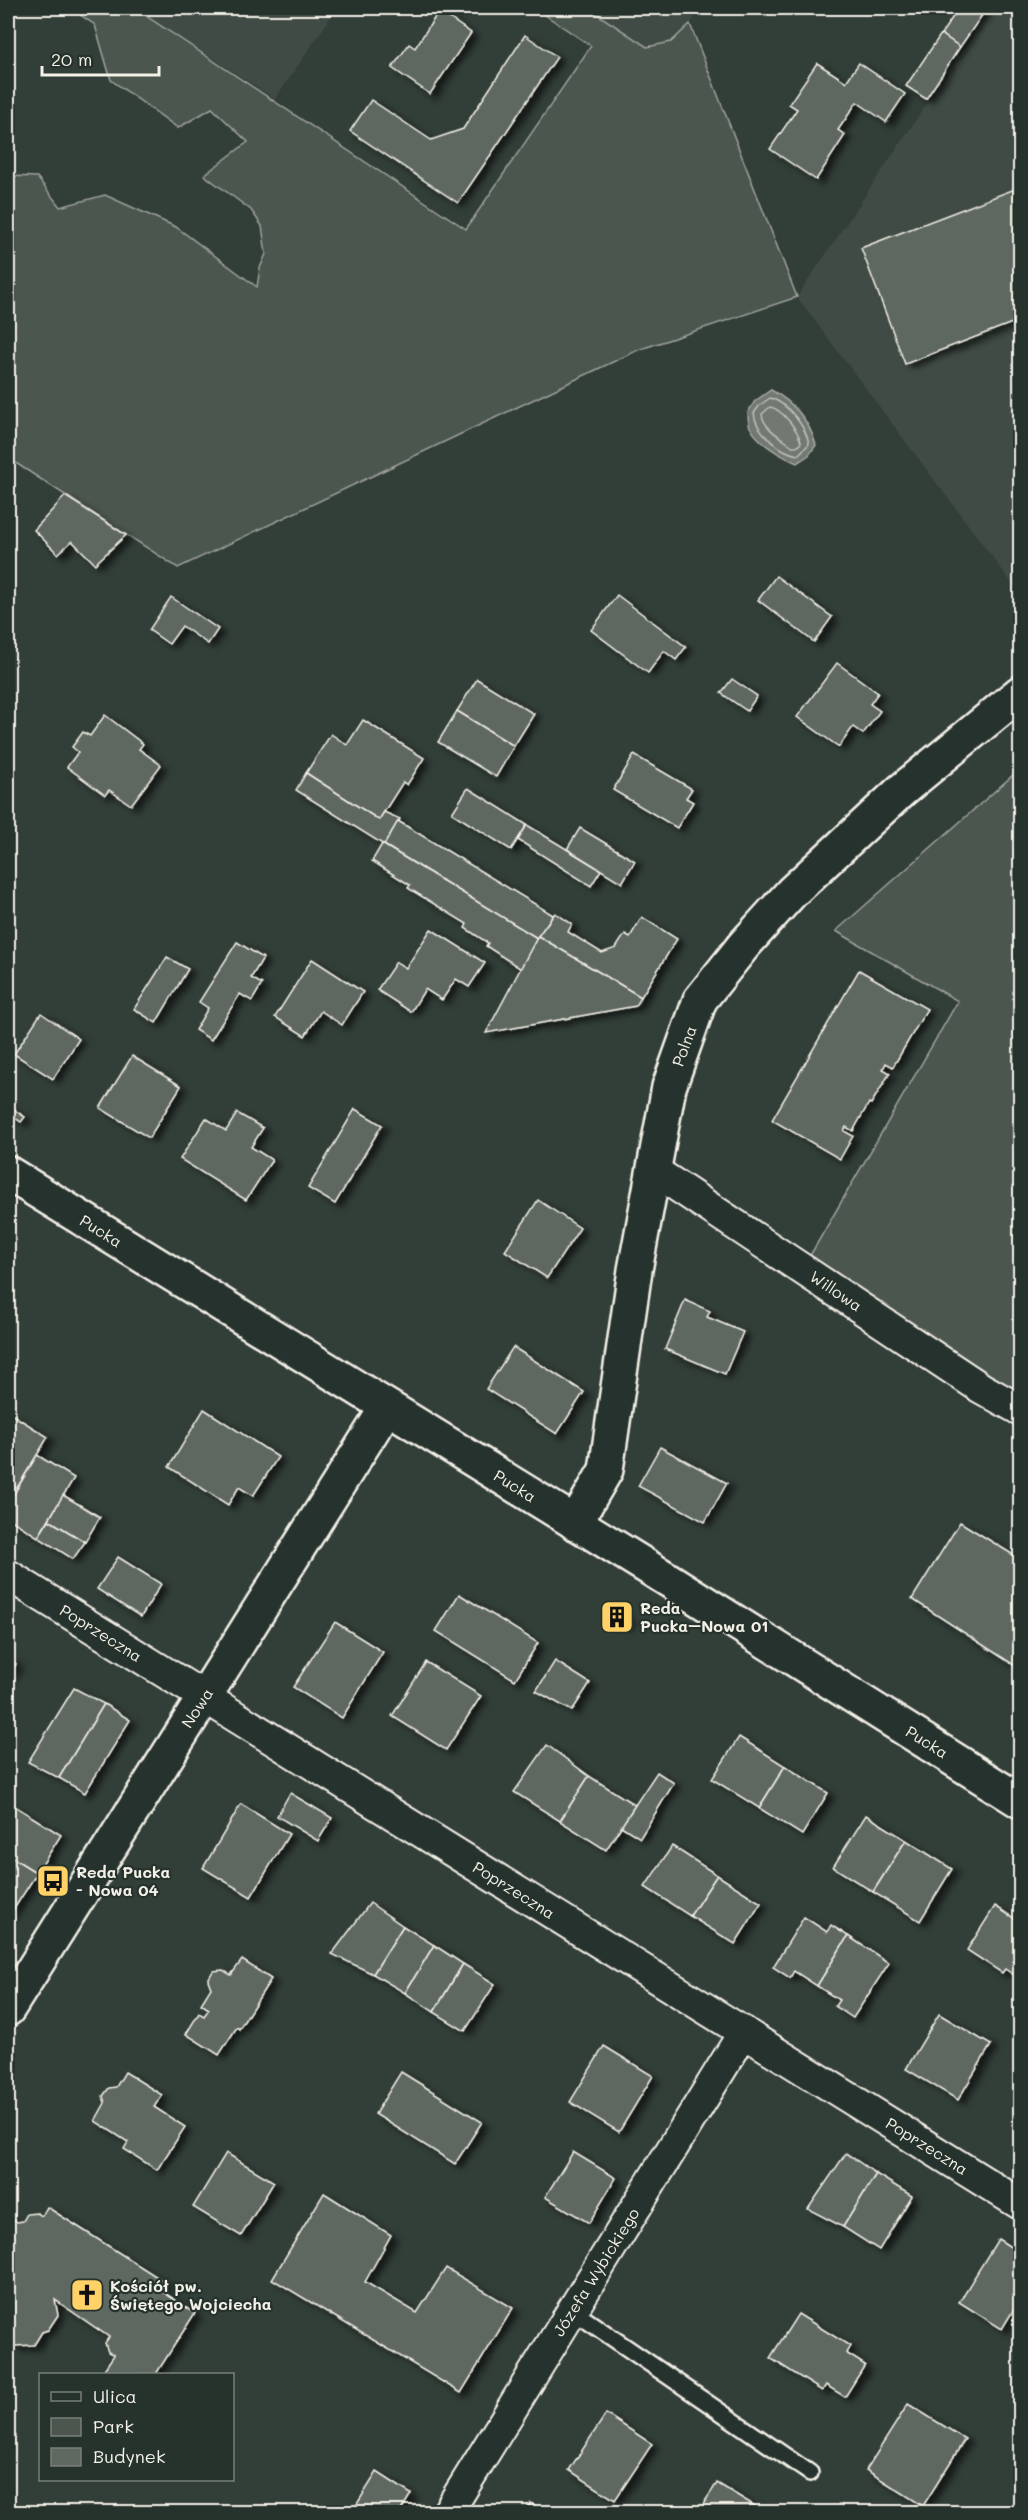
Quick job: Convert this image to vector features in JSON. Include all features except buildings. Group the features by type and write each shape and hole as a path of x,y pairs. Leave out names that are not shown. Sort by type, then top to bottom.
{"street":[{"name":"Polna","path":"575,1523 606,1470 635,1270 669,1087 700,1000 744,945 792,892 902,790 1020,693"},
{"name":"Willowa","path":"654,1170 981,1388 1020,1410"},
{"name":"Pucka","path":"8,1173 1020,1801"},
{"name":"Nowa","path":"8,2009 387,1407"},
{"name":"Poprzeczna","path":"8,1575 1020,2204"},
{"name":"Józefa Wybickiego","path":"448,2512 744,2032"}],"lane":[{"path":"573,2310 810,2473"}],"shaded area":[{"path":"134,8 337,8 275,99"},
{"path":"534,8 701,8 690,24 647,66 591,46"},
{"path":"991,8 1020,8 1020,594 797,297"}],"green space":[{"path":"70,8 134,8 466,229 591,46 539,11 542,8 588,8 647,47 671,42 690,24 797,297 638,350 178,568 8,458 8,176 37,177 60,207 105,195 176,227 257,287 260,268 266,254 262,226 251,210 204,175 248,142 212,108 178,128 111,80 95,25"},
{"path":"1020,769 1020,1396 808,1259 958,1001 836,931"}],"water":[{"path":"771,390 799,413 813,436 816,445 809,455 797,463 764,444 749,425 748,412 755,401"}],"place":[{"name":"Reda Pucka–Nowa 01","path":"617,1617"},
{"name":"Reda Pucka - Nowa 04","path":"53,1881"},
{"name":"Kościół pw. Świętego Wojciecha","path":"87,2295"}]}
